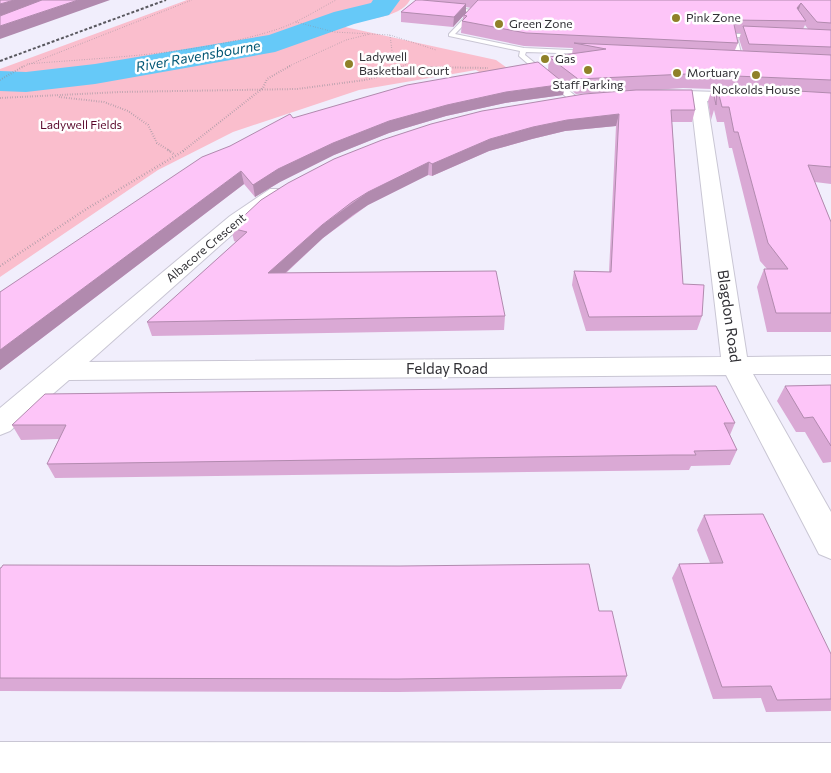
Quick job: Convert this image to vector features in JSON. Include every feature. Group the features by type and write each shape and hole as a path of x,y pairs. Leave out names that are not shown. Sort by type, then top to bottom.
{"street":[{"path":"644,94 765,98"},
{"name":"Blagdon Road","path":"698,95 707,148 735,367 831,544"},
{"path":"556,102 593,98"},
{"name":"Albacore Crescent","path":"0,424 237,220 291,186"},
{"name":"Felday Road","path":"62,371 831,365"},
{"path":"0,764 831,765"}],"lane":[{"path":"439,8 474,11 451,35 524,50 597,52"},
{"path":"740,62 733,34 770,37"},
{"path":"524,50 521,55 575,100"},
{"path":"731,61 749,62"}],"path":[{"path":"0,80 27,64 192,0"},
{"path":"27,64 103,58 187,47 279,28 296,22 336,0"},
{"path":"296,22 334,32 390,35 436,50"},
{"path":"0,266 88,208 187,148 263,88 267,79 277,72 346,40 370,34"},
{"path":"390,35 392,51 408,64 390,73"},
{"path":"481,64 495,74"},
{"path":"0,98 263,88 298,89 365,80 420,67 488,68"},
{"path":"41,96 89,99 128,111 148,125 157,143 175,155"}],"green space":[{"name":"Ladywell Fields","path":"187,0 410,0 398,11 389,15 345,27 496,60 547,96 521,98 476,70 359,90 233,132 158,170 0,277 0,69"}],"building":[{"path":"0,0 14,0 0,4"},
{"path":"42,0 78,0 0,26 0,16"},
{"path":"416,0 466,4 454,17 401,12"},
{"path":"478,0 831,0 831,23 817,22 801,3 797,8 806,21 733,20 738,43 526,33 462,21 467,16 464,15"},
{"path":"743,26 831,30 831,47 749,44"},
{"path":"574,43 831,55 831,80 687,74 578,79 549,57 606,49"},
{"path":"538,62 565,84 506,92 447,105 389,121 333,143 278,169 253,185 241,171 0,350 0,292 202,157 230,146 290,114 293,118 407,85"},
{"path":"712,86 831,93 831,167 808,165 831,222 831,313 776,313 764,269 788,269 768,243 738,132 734,132 729,107 722,107 717,87 716,105"},
{"path":"636,90 692,90 695,110 671,110 683,284 704,285 702,316 589,317 574,271 611,272 619,114 567,120 533,127 490,139 432,164 429,162 352,202 322,225 268,273 496,271 505,316 147,322 247,232 231,228 261,200 288,183 334,159 382,140 431,124 482,111 584,94"},
{"path":"831,385 831,446 813,417 804,418 785,386"},
{"path":"716,386 735,423 724,423 737,450 694,451 696,455 47,464 66,425 12,425 45,394"},
{"path":"763,514 831,654 831,699 777,700 771,686 722,687 679,564 723,563 704,515"},
{"path":"589,564 599,611 612,611 627,676 398,679 0,678 0,568 3,565 400,566"}],"waterway":[{"name":"River Ravensbourne","path":"0,81 26,82 95,74 275,43 344,18 380,9 387,0"}],"railway":[{"path":"0,61 166,0"}],"place":[{"name":"Pink Zone","path":"676,18"},
{"name":"Green Zone","path":"499,24"},
{"name":"Gas","path":"545,59"},
{"name":"Ladywell Basketball Court","path":"349,64"},
{"name":"Staff Parking","path":"588,70"},
{"name":"Mortuary","path":"677,73"},
{"name":"Nockolds House","path":"756,75"}]}
